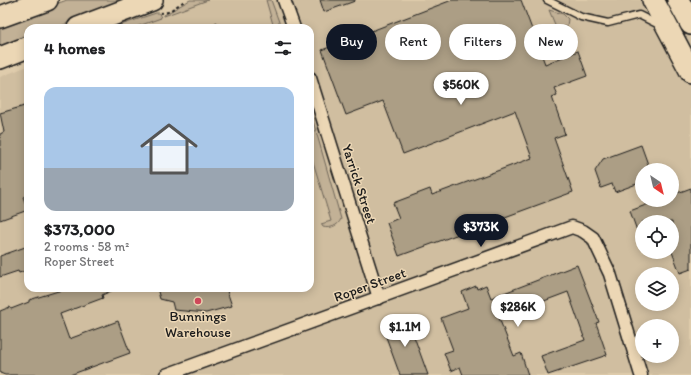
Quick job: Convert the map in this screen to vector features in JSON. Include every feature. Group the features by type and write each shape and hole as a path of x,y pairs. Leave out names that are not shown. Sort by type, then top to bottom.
{"highway":[{"path":"0,17 47,0"},
{"path":"89,24 152,0"},
{"path":"653,0 666,28 691,72"},
{"path":"678,0 691,24"},
{"path":"0,58 24,49"}],"street":[{"path":"284,0 293,24"},
{"name":"Yarrick Street","path":"314,91 379,298"},
{"name":"Roper Street","path":"166,375 572,227 583,230 593,238 610,274 641,375"}],"lane":[{"path":"547,0 581,17 608,23 639,15 666,28"}],"shaded area":[{"path":"67,0 132,0 66,24 24,24 24,40 0,49 0,24"},
{"path":"190,0 208,0 164,16 164,15"},
{"path":"201,0 691,0 691,375 0,375 0,77 24,68 24,292 314,292 314,24 138,24"},
{"path":"266,0 271,0 279,22 279,24 273,24"},
{"path":"549,10 563,14 568,19 567,24 555,24"},
{"path":"156,13 159,13 161,18 144,24 124,24"},
{"path":"314,124 341,219 336,225 331,227 326,228 321,224 331,221 314,165"}],"building":[{"path":"320,0 355,0 355,1 324,12"},
{"path":"452,0 521,0 530,24 524,24 524,60 544,60 545,64 555,60 578,60 578,51 587,76 554,88 557,95 552,97 565,134 554,138 573,192 399,256 387,223 399,218 393,203 430,189 432,195 532,158 515,111 403,154 383,101 346,115 322,50 326,48 326,60 377,60 377,29 385,26 385,60 441,60 441,24 390,24"},
{"path":"24,106 24,211 0,220 0,134 4,132 0,113"},
{"path":"641,145 647,163 635,163 635,185 615,192 612,184 601,188 595,171 603,159"},
{"path":"691,188 691,269 680,273 679,267 675,259 679,259 679,215 635,215 635,225 630,211 641,207 679,207 679,192"},
{"path":"24,247 24,271 19,273 18,271 0,277 0,256"},
{"path":"577,265 599,322 596,323 607,355 548,375 541,356 585,340 568,292 499,318 514,356 521,353 528,375 463,375 460,367 451,371 444,353 453,350 441,318 468,308 462,292 476,286 477,289 486,285 491,298"},
{"path":"55,292 109,292 102,295 103,298 60,314 69,339 118,321 130,353 70,375 5,375 0,373 0,311 10,307 11,309 29,302 29,300"},
{"name":"Bunnings Warehouse","path":"158,292 227,292 232,306 206,313 174,310 172,302 160,299"},
{"path":"407,317 428,375 400,375 382,326"}],"place":[{"name":"Bunnings Warehouse","path":"198,301"}]}
